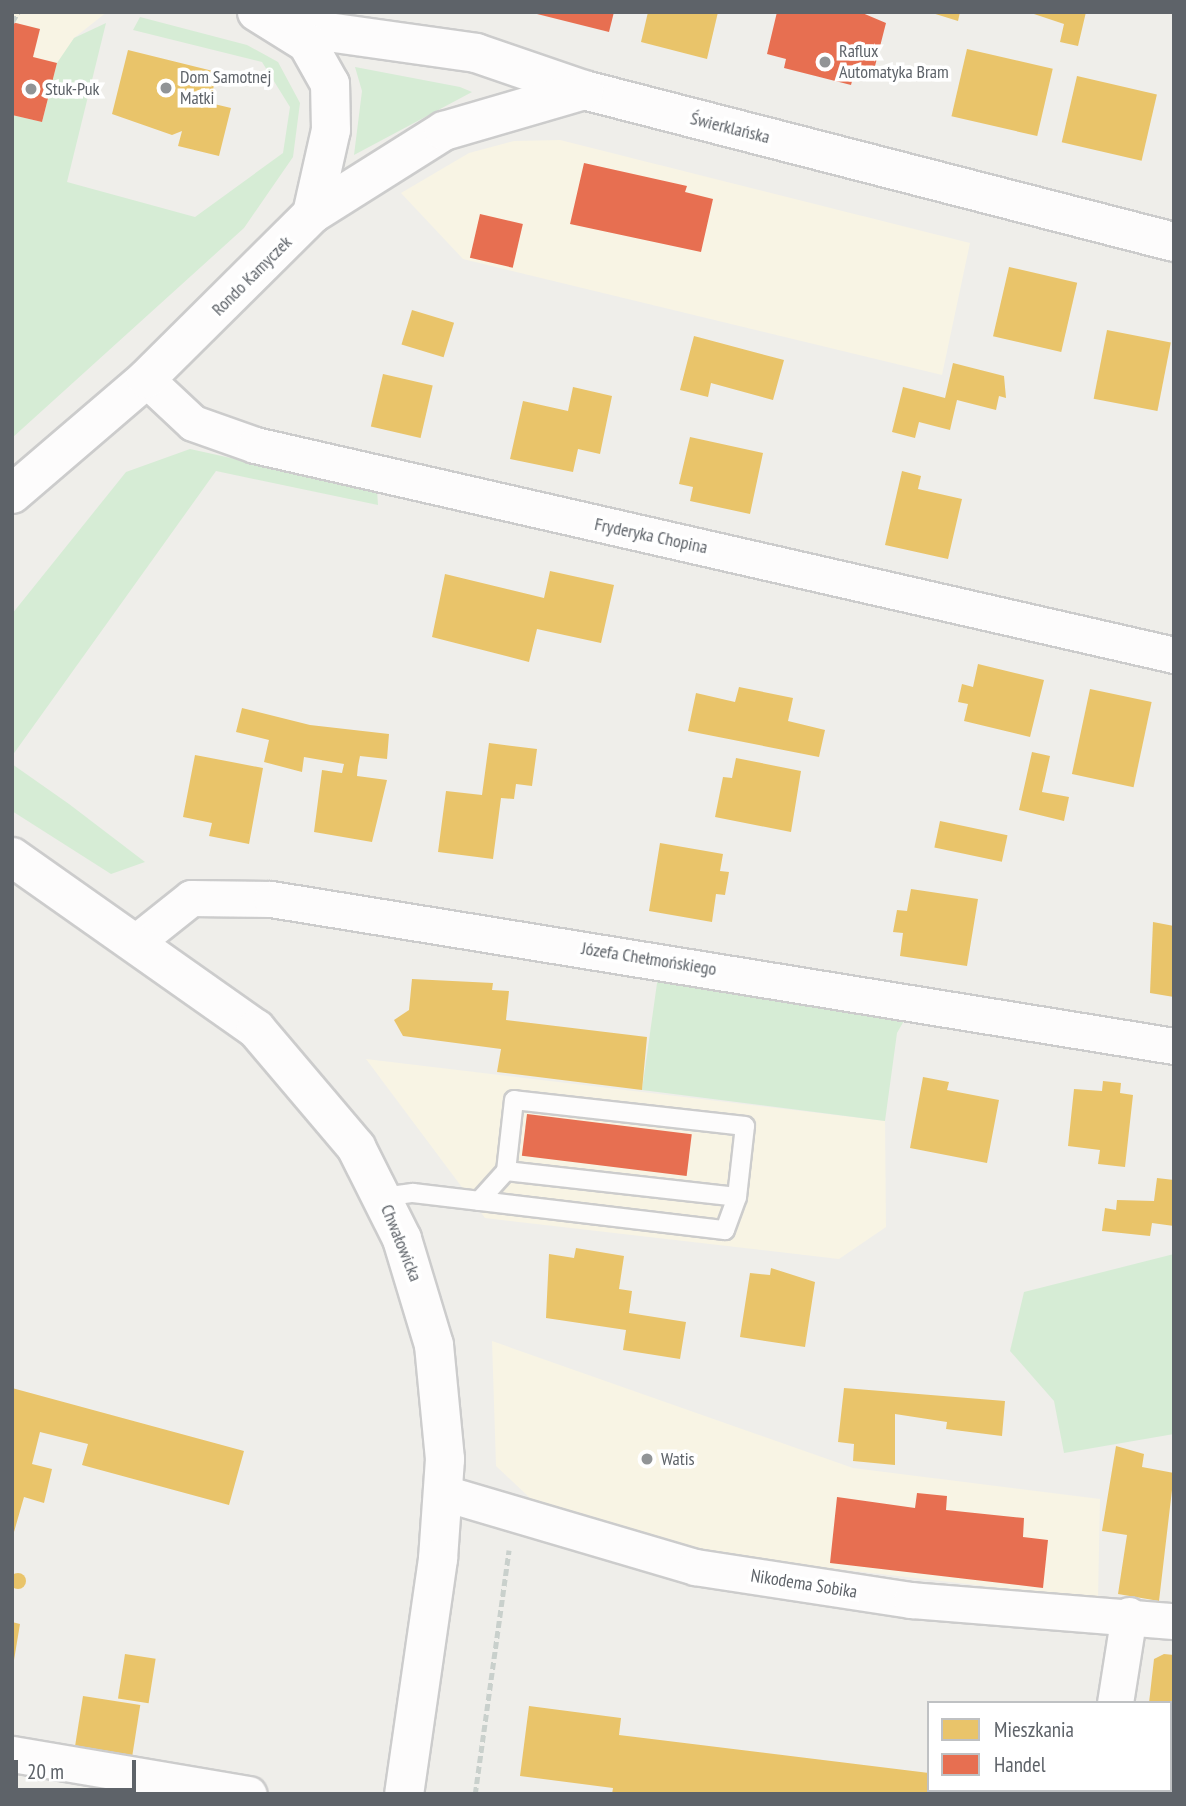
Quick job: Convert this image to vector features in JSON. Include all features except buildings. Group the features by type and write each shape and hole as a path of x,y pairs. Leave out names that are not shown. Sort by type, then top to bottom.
{"main road":[{"name":"Świerklańska","path":"271,19 477,53 584,90 1174,242"},
{"path":"271,19 307,43 330,84 331,130 312,214"},
{"name":"Rondo Kamyczek","path":"12,494 146,379 312,214 444,131 584,90"},
{"name":"Chwałowicka","path":"12,857 231,1007 278,1051 355,1147 383,1197 432,1334 444,1493 404,1794"}],"street":[{"name":"Fryderyka Chopina","path":"146,379 193,423 256,445 1174,655"},
{"name":"Józefa Chełmońskiego","path":"137,941 191,898 271,899 1174,1046"},
{"name":"Nikodema Sobika","path":"444,1493 514,1511 574,1535 695,1567 911,1600 1129,1615 1174,1621"},
{"path":"1115,1701 1129,1615"},
{"path":"12,1754 248,1794"}],"lane":[{"path":"383,1197 413,1193 479,1201 725,1230 737,1197 745,1126 514,1100 506,1171 479,1201"},
{"path":"506,1171 737,1197"}],"path":[{"path":"12,22 18,12"},
{"path":"475,1794 514,1511"}],"shaded area":[{"path":"12,12 107,12 74,38 42,122 12,115"},
{"path":"560,140 970,243 942,375 463,259 401,193 469,153 514,141"},
{"path":"366,1059 885,1121 886,1227 839,1259 485,1218"},
{"path":"492,1341 853,1468 1100,1499 1098,1599 679,1551 532,1500 496,1466"}],"green space":[{"path":"140,17 247,45 278,62 300,103 293,157 244,228 12,438 12,115 42,122 57,63 74,38 106,23 67,182 195,217 283,153 290,107 262,62 133,30"},
{"path":"355,67 460,87 472,92 354,155 362,91"},
{"path":"190,449 377,490 378,505 216,471 12,756 12,614 126,472"},
{"path":"12,764 145,862 111,874 12,811"},
{"path":"659,969 905,1019 897,1033 885,1121 642,1090"},
{"path":"1174,1254 1174,1434 1064,1453 1054,1401 1010,1351 1024,1292"}],"place":[{"name":"Raflux Automatyka Bram","path":"825,62"},
{"name":"Dom Samotnej Matki","path":"166,88"},
{"name":"Stuk-Puk","path":"31,89"},
{"name":"Watis","path":"647,1459"}]}
